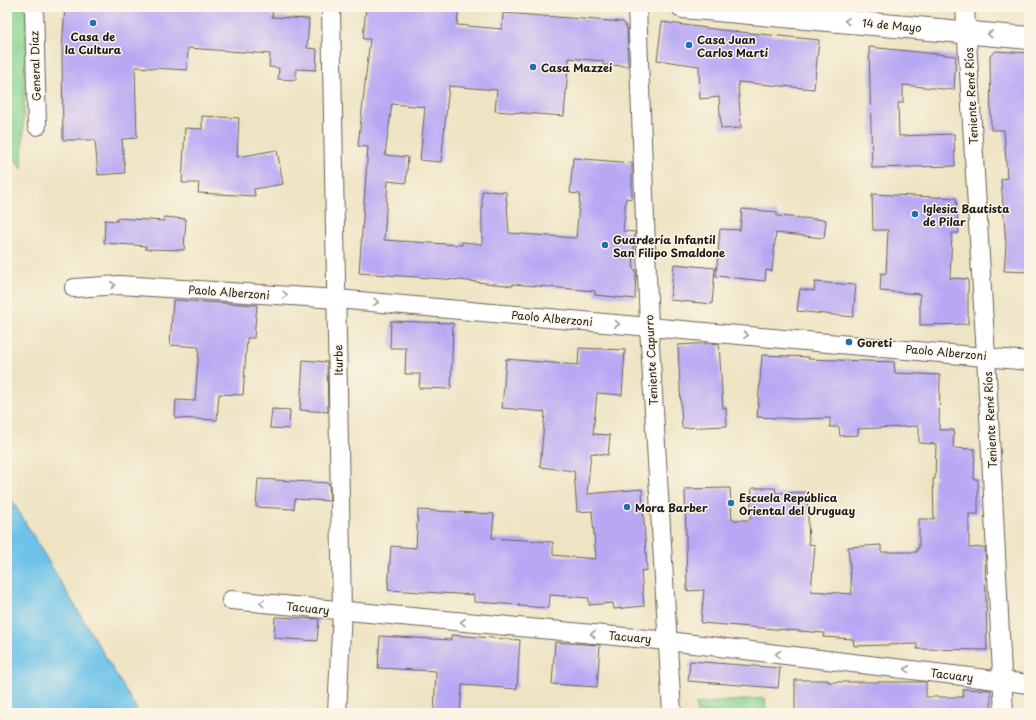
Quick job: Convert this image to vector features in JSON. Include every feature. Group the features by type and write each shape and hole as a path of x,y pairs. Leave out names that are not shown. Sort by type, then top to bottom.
{"main road":[{"name":"14 de Mayo","path":"683,7 967,31 1029,38"}],"street":[{"name":"General Díaz","path":"34,7 37,126"},
{"name":"Iturbe","path":"331,7 342,611 337,713"},
{"name":"Teniente Capurro","path":"638,7 649,327 672,713"},
{"name":"Teniente René Ríos","path":"966,7 986,356 1004,713"},
{"name":"Paolo Alberzoni","path":"74,288 120,285 337,298 1029,361"},
{"name":"Tacuary","path":"231,600 668,641 1029,684"}],"green space":[{"path":"7,7 27,7 22,169 7,148"},
{"path":"765,698 766,713 697,713 696,704"}],"water":[{"path":"7,492 139,713 7,713"}],"building":[{"path":"65,7 273,7 272,17 309,19 307,48 317,49 316,70 296,69 296,80 278,79 279,68 269,67 270,54 188,48 187,70 135,67 137,138 122,139 125,173 98,175 95,140 63,140 62,49"},
{"path":"366,7 459,7 457,25 502,29 503,13 623,22 627,28 628,66 603,65 603,61 569,58 564,116 495,111 497,90 449,86 441,162 420,160 425,107 392,104 385,155 408,157 406,183 388,181 384,240 462,245 462,242 482,244 482,191 506,192 509,233 576,238 580,194 570,193 573,158 632,163 632,199 626,198 623,231 635,232 633,269 636,270 635,299 595,295 595,291 513,284 513,286 459,280 359,273 368,147 358,146 370,39 363,39"},
{"path":"662,22 721,30 819,40 814,89 738,82 741,128 721,129 719,97 700,99 699,66 657,60"},
{"path":"869,47 956,56 954,90 903,85 903,103 898,103 899,136 954,134 955,166 872,168"},
{"path":"996,51 1029,53 1029,272 1004,271 1006,245 1001,179 1007,178 1004,130 991,130 990,56"},
{"path":"202,116 239,118 237,157 277,150 283,184 254,189 255,196 198,193 199,183 182,183 185,128 202,129"},
{"path":"872,194 956,198 959,233 952,233 950,278 968,279 968,324 920,325 920,294 880,291 881,273 886,274 888,230 873,230"},
{"path":"742,209 777,212 777,216 826,220 824,238 776,233 772,271 766,270 765,281 716,276 720,229 740,230"},
{"path":"164,217 186,219 184,250 145,249 146,246 104,243 105,220 117,221 117,218 164,221"},
{"path":"674,264 715,268 712,304 670,300"},
{"path":"815,282 856,285 853,317 797,311 800,289 814,291"},
{"path":"173,300 257,305 254,338 247,338 243,395 219,394 217,420 175,418 176,400 195,401 199,347 170,345"},
{"path":"391,321 453,323 451,389 419,388 420,374 405,374 406,348 390,348"},
{"path":"719,344 723,408 726,408 727,426 682,428 678,345"},
{"path":"579,348 625,350 622,395 597,393 593,434 610,435 608,455 591,453 587,494 642,489 647,570 641,571 644,606 614,609 613,603 589,605 589,598 550,595 549,608 474,602 474,595 388,590 391,546 416,548 418,510 494,514 492,538 553,542 553,555 596,559 592,511 577,512 574,471 540,467 545,412 502,408 506,359 578,365"},
{"path":"762,355 809,357 808,359 894,362 895,373 940,375 939,430 954,430 953,448 975,449 974,479 978,479 978,514 969,514 969,548 985,547 987,650 917,649 917,644 854,646 853,639 823,637 824,633 701,623 704,590 687,591 685,489 730,488 732,520 750,520 752,488 775,488 776,493 807,492 809,544 815,545 811,591 852,594 848,547 881,545 881,552 917,552 917,548 919,548 919,519 934,519 933,479 935,479 936,444 919,443 919,426 858,429 858,435 840,436 839,427 830,427 830,418 798,419 757,417"},
{"path":"303,360 327,362 328,412 300,410"},
{"path":"272,409 290,410 289,429 270,428"},
{"path":"258,479 329,483 330,501 295,499 294,509 256,507"},
{"path":"275,617 319,619 317,641 274,638"},
{"path":"451,635 520,640 517,689 462,685 460,713 434,713 436,671 378,668 380,636 451,640"},
{"path":"555,642 600,645 597,687 552,684"},
{"path":"690,661 780,668 778,688 688,681"},
{"path":"795,680 828,680 828,682 926,682 926,697 963,697 963,689 991,690 991,713 795,713"}],"place":[{"name":"Casa de la Cultura","path":"93,23"},
{"name":"Casa Juan Carlos Martí","path":"689,45"},
{"name":"Casa Mazzei","path":"533,67"},
{"name":"Iglesia Bautista de Pilar","path":"915,214"},
{"name":"Guardería Infantil San Filipo Smaldone","path":"605,245"},
{"name":"Goreti","path":"849,342"},
{"name":"Escuela República Oriental del Uruguay","path":"731,503"},
{"name":"Mora Barber","path":"627,507"}]}
